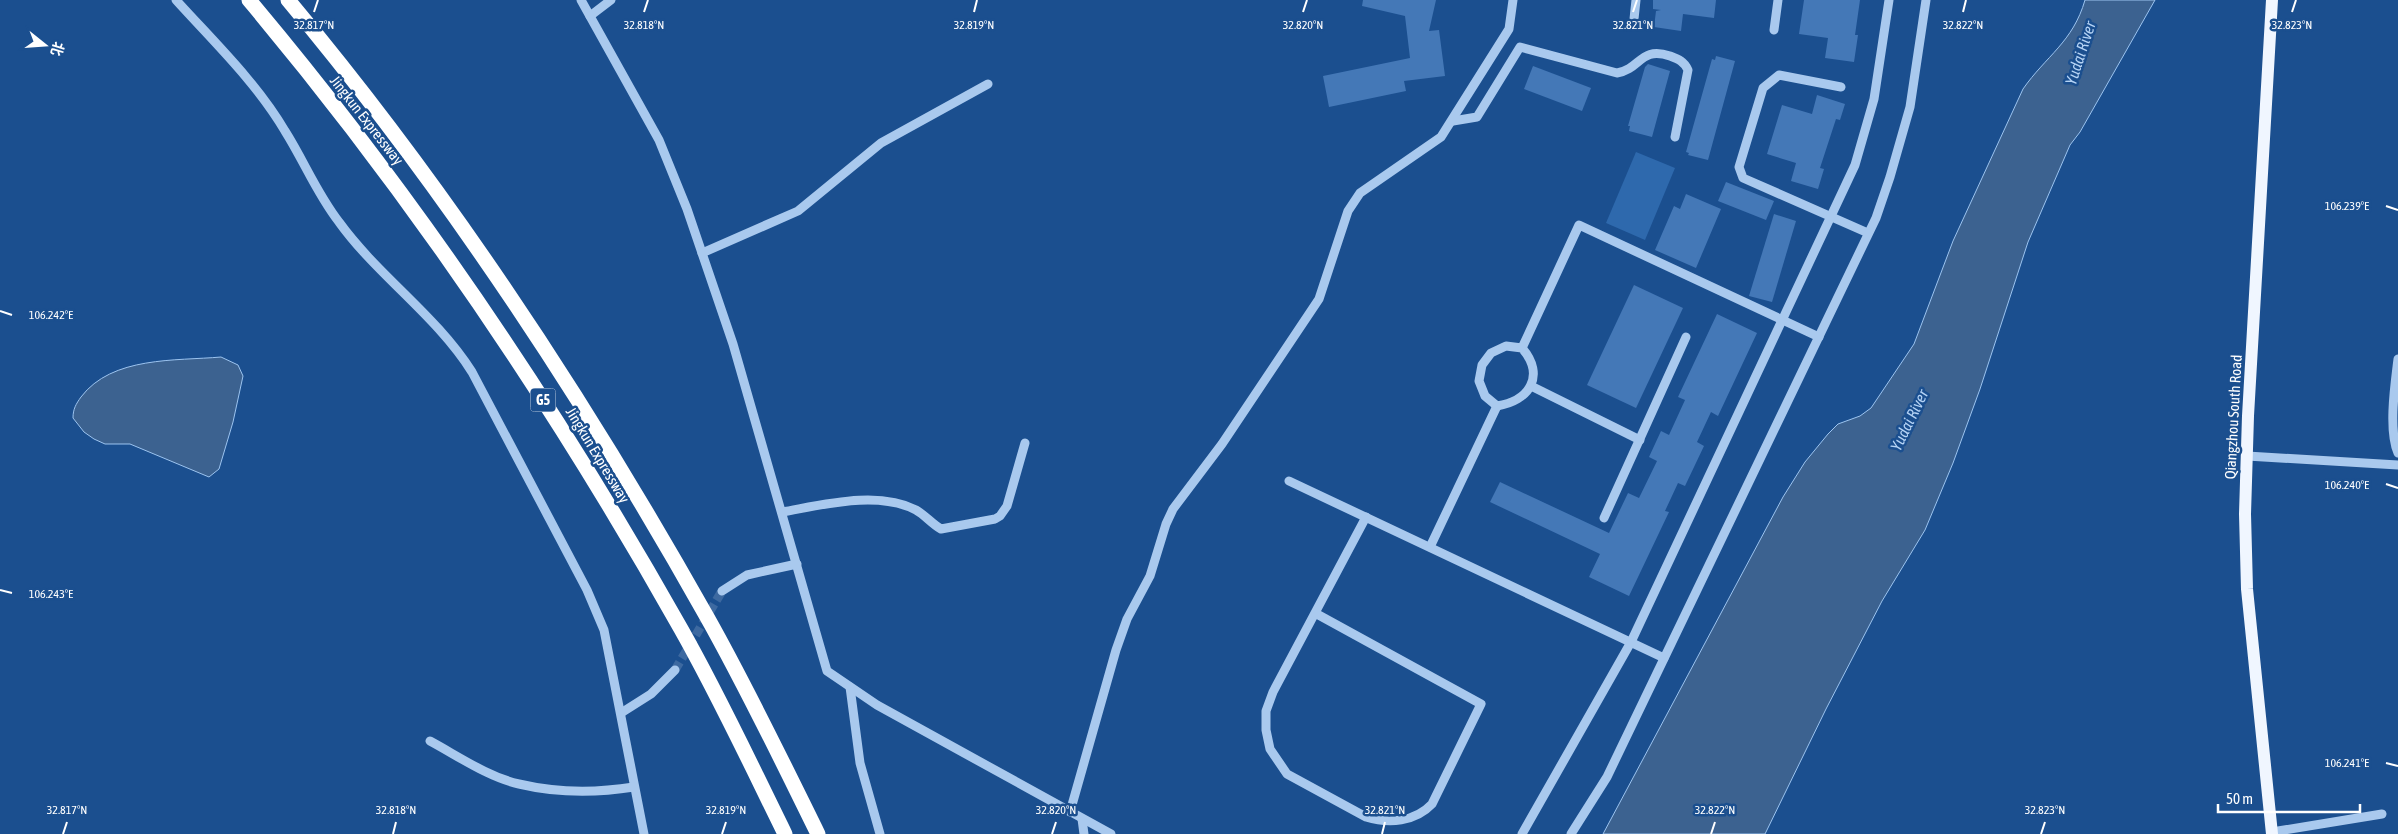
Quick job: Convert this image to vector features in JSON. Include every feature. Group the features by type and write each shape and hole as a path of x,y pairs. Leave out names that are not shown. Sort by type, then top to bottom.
{"highway":[{"name":"Jingkun Expressway","path":"249,0 357,134 426,227 555,418 682,630 785,834"},
{"name":"Jingkun Expressway","path":"288,0 387,124 450,209 580,402 708,617 750,696 818,834"}],"main road":[{"name":"Qiangzhou South Road","path":"2272,0 2247,456 2246,564 2272,833"}],"street":[{"path":"176,0 240,69 259,94 285,130 313,182 339,223 451,343 472,372 594,606 604,630 644,834"},
{"path":"581,0 659,140 702,253 733,344 827,671 877,705 1111,834"},
{"path":"590,16 611,0"},
{"path":"1070,812 1116,650 1127,619 1150,576 1166,524 1173,509 1222,444 1319,298 1348,211 1353,202 1364,190 1437,141 1453,121 1509,29 1513,0"},
{"path":"1634,19 1636,0"},
{"path":"1774,30 1778,0"},
{"path":"1522,834 1631,642 1855,165 1867,127 1884,46 1889,0"},
{"path":"1571,834 1606,777 1868,233 1890,177 1908,114 1920,52 1926,0"},
{"path":"1453,121 1477,117 1520,47 1618,73 1623,72 1647,54 1659,52 1680,60 1688,70 1675,138"},
{"path":"1841,86 1779,75 1763,88 1739,168 1743,178 1868,233"},
{"path":"702,253 798,211 881,143 988,84"},
{"path":"1522,348 1579,225 1818,337"},
{"path":"1604,518 1686,337"},
{"path":"1506,346 1522,348 1531,358 1534,372 1531,386 1523,397 1511,404 1497,406 1485,396 1479,381 1482,365 1491,353 1506,346"},
{"path":"2398,359 2395,386 2394,435 2398,453"},
{"path":"1531,386 1640,440"},
{"path":"1430,547 1497,406"},
{"path":"782,512 850,500 900,504 917,511 941,529 995,519 1007,506 1025,443"},
{"path":"2247,456 2398,465"},
{"path":"1290,481 1664,658"},
{"path":"1315,613 1481,704 1432,804 1418,816 1390,822 1366,817 1287,774 1273,755 1266,730 1266,711 1273,692 1366,517"},
{"path":"722,591 747,575 797,564"},
{"path":"621,714 651,694 675,670"},
{"path":"850,686 860,763 880,834"},
{"path":"430,741 491,773 518,784 558,790 605,792 634,787"},
{"path":"2272,833 2382,814"},
{"path":"1082,819 1084,834"}],"shaded area":[{"path":"1636,152 1675,168 1645,240 1606,223"}],"water":[{"name":"Yudai River","path":"2085,0 2155,0 2080,132 2070,145 2028,242 1980,389 1953,463 1925,530 1882,601 1826,709 1765,834 1603,834 1783,497 1805,462 1838,424 1860,416 1871,408 1914,344 1953,241 2023,89 2066,38 2080,15"},
{"path":"221,357 238,365 243,376 233,422 219,469 209,477 130,444 105,444 84,432 73,418 75,407 81,397 94,384 110,374 127,367 146,363"}],"building":[{"path":"1363,0 1436,0 1429,31 1439,30 1445,76 1404,81 1406,91 1329,107 1323,76 1410,58 1405,16 1362,6"},
{"path":"1653,0 1716,0 1714,18 1683,14 1681,31 1654,27 1656,11 1661,10 1653,9"},
{"path":"1804,0 1860,0 1855,35 1858,35 1854,62 1825,58 1828,38 1799,34"},
{"path":"1716,56 1735,61 1708,160 1688,155 1689,153 1686,152 1712,59 1715,60"},
{"path":"1648,64 1670,71 1652,137 1629,131 1630,126 1628,126 1645,67"},
{"path":"1533,66 1591,88 1582,111 1524,89"},
{"path":"1817,95 1845,104 1840,120 1836,119 1820,168 1824,169 1818,189 1791,181 1796,163 1767,154 1782,105 1812,114"},
{"path":"1726,182 1774,201 1766,220 1718,201"},
{"path":"1686,194 1721,209 1696,268 1655,250 1674,206 1680,209"},
{"path":"1774,214 1796,221 1772,302 1749,296"},
{"path":"1634,285 1683,308 1636,408 1587,385"},
{"path":"1717,314 1757,333 1718,416 1711,412 1697,442 1704,446 1685,486 1678,483 1665,511 1669,512 1629,596 1589,577 1600,554 1490,502 1500,482 1609,533 1628,493 1639,498 1657,461 1649,457 1661,431 1669,435 1685,400 1678,397"}],"tunnel":[{"path":"675,670 722,591"}]}
